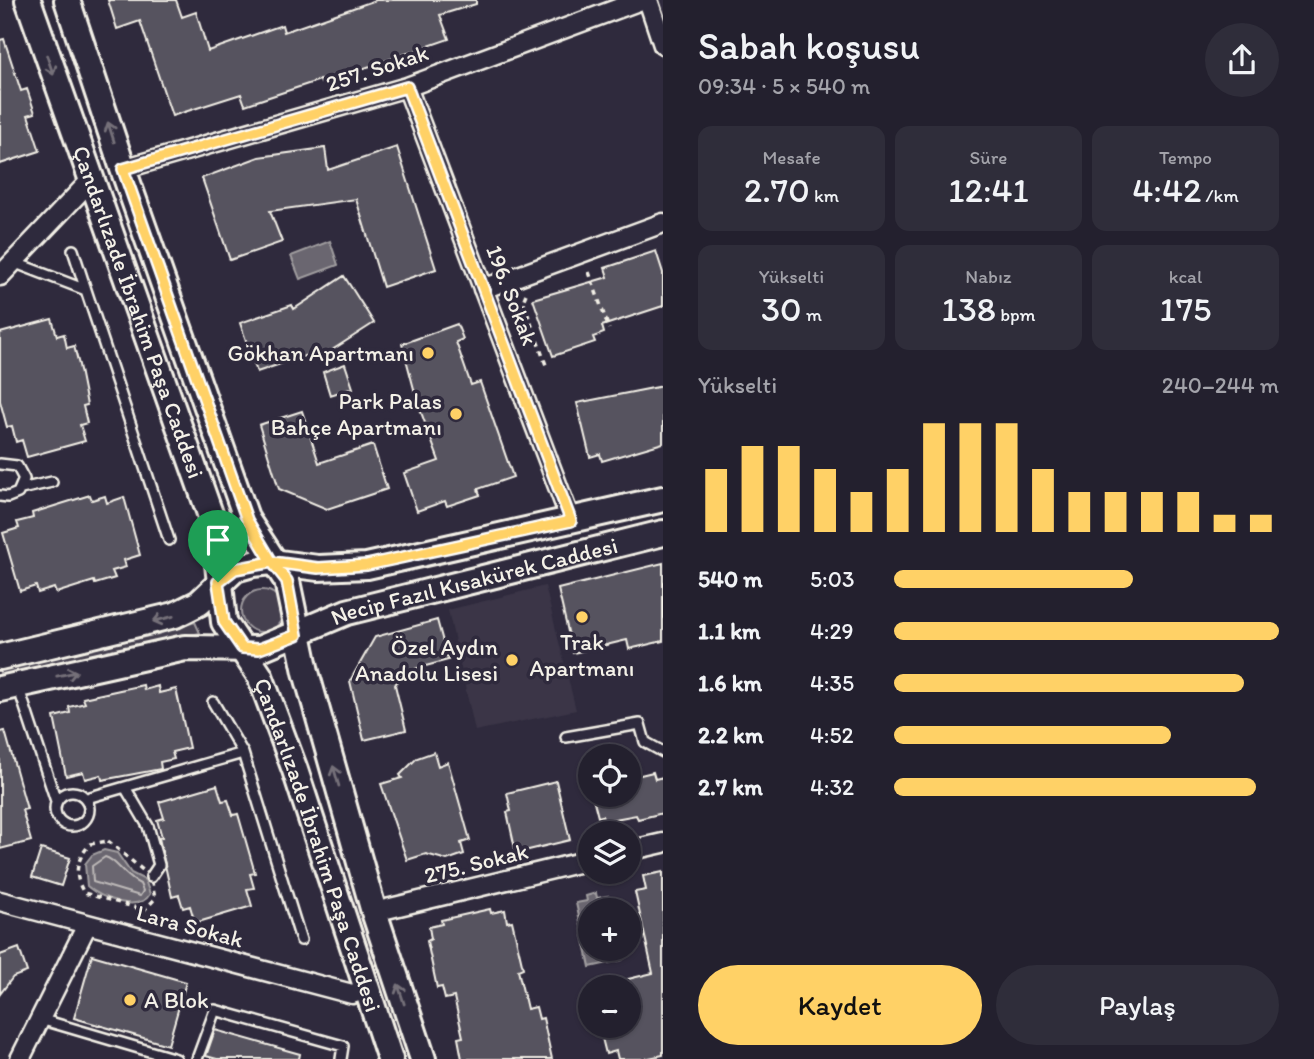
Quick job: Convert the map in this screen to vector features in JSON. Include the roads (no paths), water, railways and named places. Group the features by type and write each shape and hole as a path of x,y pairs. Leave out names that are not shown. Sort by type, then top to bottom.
{"main road":[{"name":"Çandarlızade İbrahim Paşa Caddesi","path":"28,0 214,525 224,622 260,676 295,770 390,1059"},
{"name":"Çandarlızade İbrahim Paşa Caddesi","path":"67,0 123,169 247,520 272,562 287,581 297,635 374,912 423,1059"},
{"name":"Necip Fazıl Kısakürek Caddesi","path":"1,652 175,615 199,603 218,582 235,569 272,562 318,568 367,565 663,499"},
{"name":"Necip Fazıl Kısakürek Caddesi","path":"9,686 185,648 259,649 346,612 663,533"}],"street":[{"name":"257. Sokak","path":"123,169 407,87 641,0"},
{"path":"648,0 663,45"},
{"name":"196. Sokak","path":"407,87 571,521"},
{"path":"0,276 90,181"},
{"path":"483,289 663,223"},
{"path":"641,848 663,843"},
{"name":"275. Sokak","path":"374,912 578,863"},
{"name":"Lara Sokak","path":"0,901 352,995 367,989"},
{"path":"20,1059 87,925"}],"lane":[{"path":"73,250 169,540"},
{"path":"13,262 86,290"},
{"path":"0,464 13,463 21,470 24,479 22,489"},
{"path":"0,496 13,496 22,489 52,482"},
{"path":"9,686 57,801"},
{"path":"213,702 243,753 301,940"},
{"path":"566,737 640,724 645,742 663,752"},
{"path":"87,798 90,808 87,818 74,826 60,821 55,811 57,801 63,793 73,791 87,798 243,753"},
{"path":"125,787 148,826 159,865 151,877"},
{"path":"197,1059 215,1010 344,1046 341,1059"},
{"path":"40,1019 176,1059"}],"water":[{"path":"330,241 338,265 300,279 291,256"},
{"path":"104,850 117,853 131,873 145,880 150,894 145,900 137,903 120,902 87,886 85,864 92,855"},
{"path":"596,893 597,898 586,898"},
{"path":"589,961 617,961 590,967"}],"place":[{"name":"Gökhan Apartmanı","path":"428,353"},
{"name":"Park Palas Bahçe Apartmanı","path":"456,414"},
{"name":"Trak Apartmanı","path":"582,617"},
{"name":"Özel Aydın Anadolu Lisesi","path":"512,660"},
{"name":"A Blok","path":"130,1000"}]}
